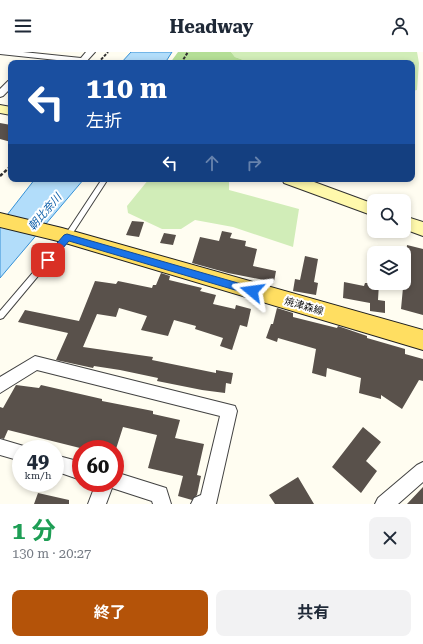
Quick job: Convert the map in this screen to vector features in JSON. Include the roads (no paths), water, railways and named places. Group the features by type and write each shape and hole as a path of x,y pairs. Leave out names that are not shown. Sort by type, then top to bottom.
{"main road":[{"path":"298,182 367,207"},
{"name":"焼津森線","path":"0,220 65,236 423,340"},
{"path":"411,225 423,229"}],"street":[{"path":"0,52 72,60"},
{"path":"84,60 91,52"},
{"path":"0,94 8,86"},
{"path":"0,386 35,363 229,411 208,501 200,504"},
{"path":"0,447 12,450"},
{"path":"384,504 423,471"},
{"path":"124,484 160,494 162,504"},
{"path":"97,504 102,492"}],"lane":[{"path":"0,316 65,236 103,182"}],"water":[{"path":"131,52 172,52 167,60 124,60"},
{"name":"朝比奈川","path":"33,182 81,182 0,278 0,224"}]}
